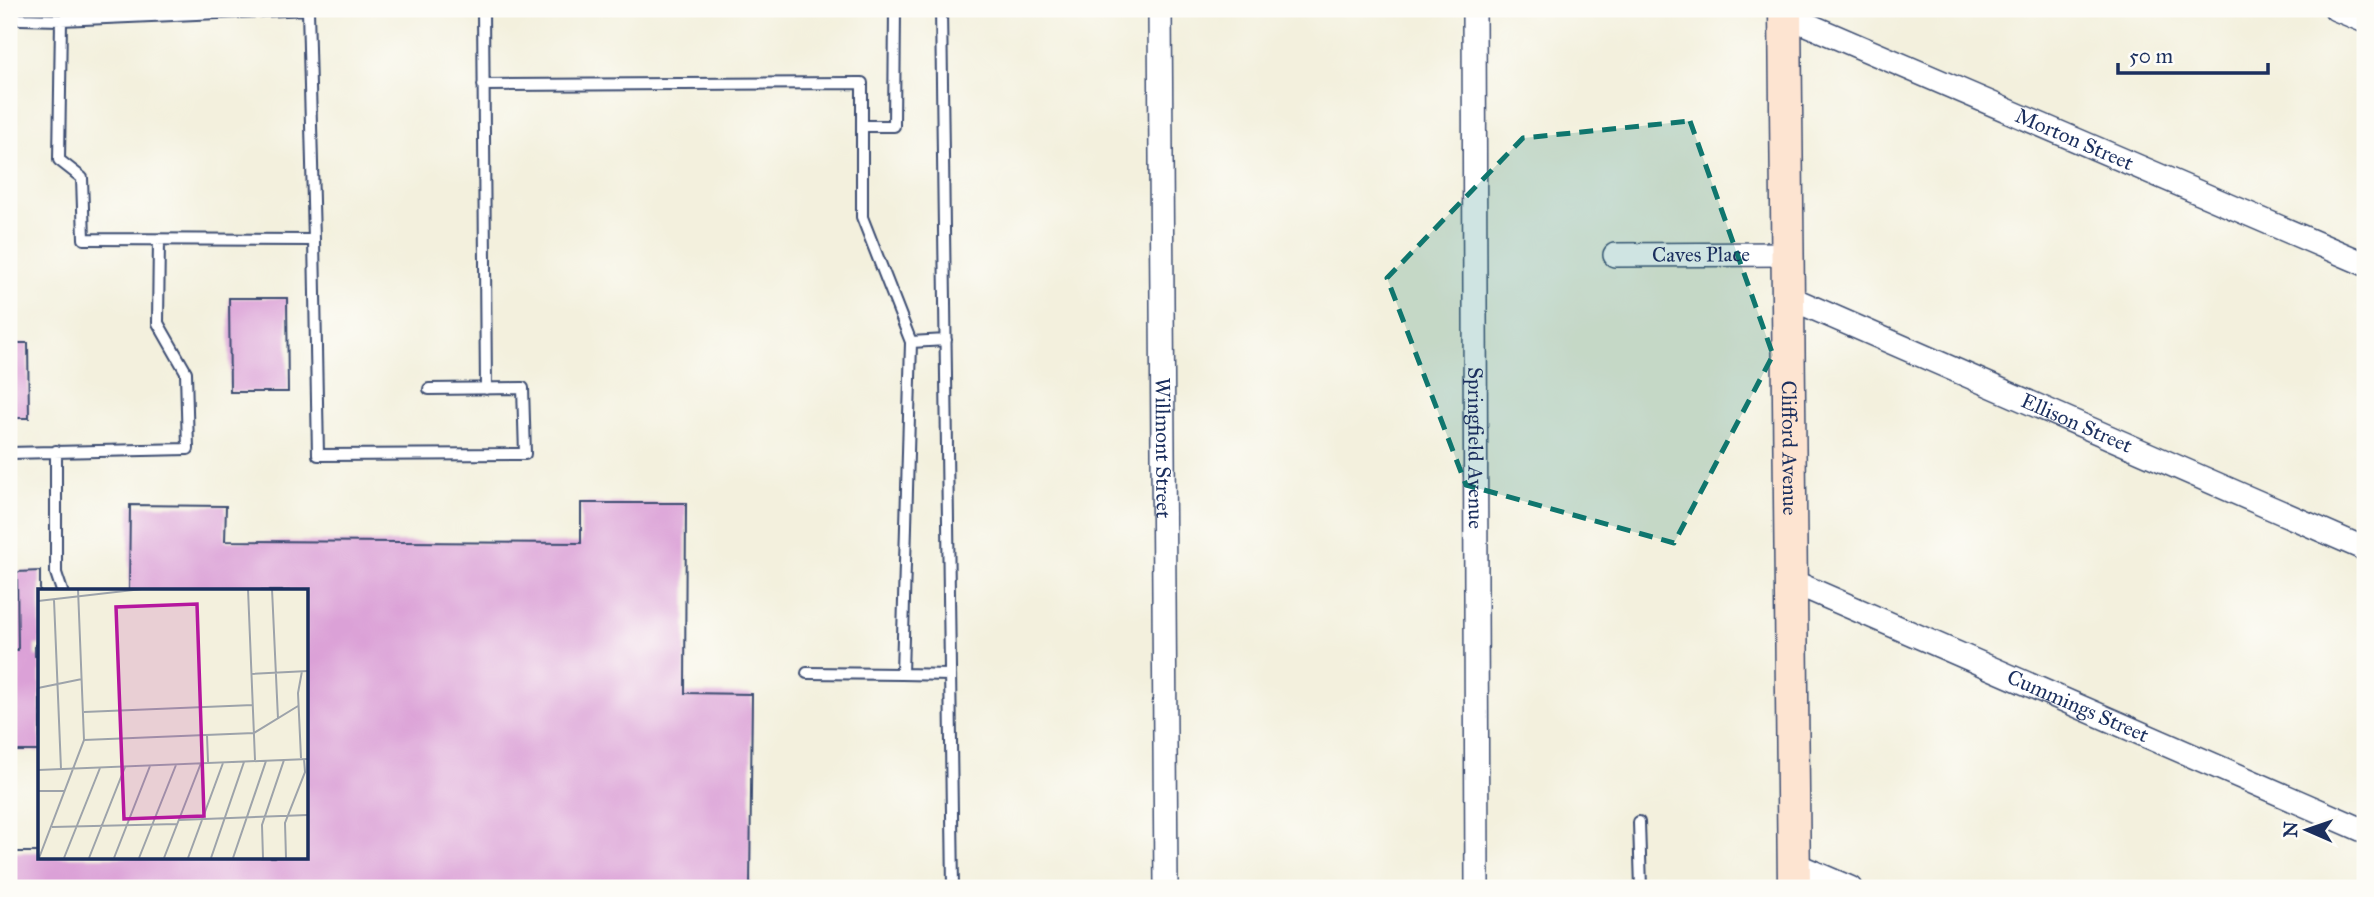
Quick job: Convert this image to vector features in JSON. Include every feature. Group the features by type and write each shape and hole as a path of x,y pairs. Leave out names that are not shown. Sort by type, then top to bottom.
{"main road":[{"name":"Clifford Avenue","path":"1785,12 1794,876"}],"street":[{"name":"Willmont Street","path":"1160,9 1166,888"},
{"name":"Springfield Avenue","path":"1474,9 1477,888"},
{"path":"2336,9 2365,21"},
{"name":"Morton Street","path":"1785,12 2365,264"},
{"name":"Caves Place","path":"1615,255 1788,254"},
{"name":"Ellison Street","path":"1788,297 2365,549"},
{"name":"Cummings Street","path":"1791,581 2365,831"},
{"path":"1794,876 1850,888"}],"lane":[{"path":"9,16 20,19 61,20 309,9 318,455 525,454 523,388 429,390"},
{"path":"483,9 486,389"},
{"path":"862,126 894,126 895,9"},
{"path":"941,9 953,888"},
{"path":"61,20 60,160 82,178 84,239 314,240"},
{"path":"484,85 862,83 862,217 911,342 902,674"},
{"path":"9,453 188,449 186,372 158,323 159,240"},
{"path":"911,342 946,340"},
{"path":"56,451 56,573 60,589"},
{"path":"807,673 950,675"},
{"path":"1639,822 1641,888"}],"highlighted area":[{"path":"1690,121 1773,355 1674,543 1466,485 1387,278 1523,138"}],"building":[{"path":"229,298 287,298 288,392 230,392"},
{"path":"9,343 28,343 29,418 9,418"},
{"path":"581,503 686,503 685,693 752,694 750,888 9,888 9,852 38,852 38,858 308,858 308,589 129,589 130,505 226,506 225,541 581,543"},
{"path":"40,571 38,645 35,645 35,656 38,656 38,751 9,751 9,650 18,650 17,572"}]}
